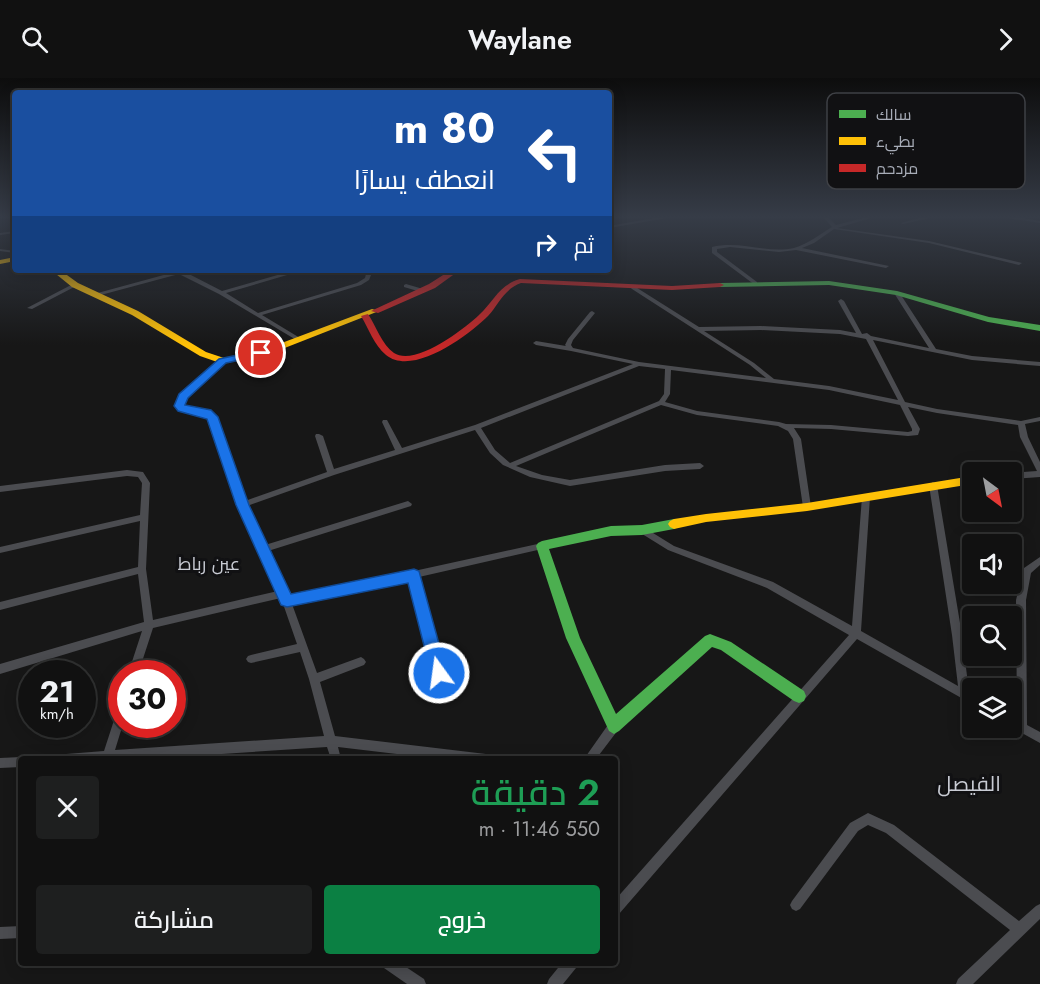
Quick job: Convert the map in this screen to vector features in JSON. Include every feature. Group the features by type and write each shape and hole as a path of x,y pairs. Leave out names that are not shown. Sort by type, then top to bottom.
{"street":[{"path":"725,260 755,283"},
{"path":"856,260 886,266"},
{"path":"1007,260 1019,263"},
{"path":"59,273 75,285 144,319 203,354 223,361 248,357 365,316 453,273"},
{"path":"97,294 176,273"},
{"path":"182,273 221,293 298,339"},
{"path":"221,293 291,273"},
{"path":"257,315 359,284 367,279 369,273"},
{"path":"365,316 392,357 399,360 408,360 431,352 484,314 499,291 507,284 527,281 634,288 684,288 755,283 830,284 897,293 1038,330"},
{"path":"30,308 75,285"},
{"path":"406,286 421,290"},
{"path":"634,288 752,364 771,380"},
{"path":"897,293 934,351"},
{"path":"661,403 697,413 787,426 915,433 916,429 904,403 842,301"},
{"path":"571,349 568,345 570,340 592,314"},
{"path":"697,329 771,328 863,335 993,361 1040,364"},
{"path":"536,343 668,369 829,388 953,414 1020,423 1040,419"},
{"path":"223,361 183,396 180,406 182,409 207,413 213,417 242,505 285,597 314,679 335,756"},
{"path":"242,505 331,473 477,427 639,364"},
{"path":"510,466 661,403 667,394 668,369"},
{"path":"385,422 400,453"},
{"path":"1020,423 1040,472 1022,474"},
{"path":"787,426 795,432 797,439 807,507"},
{"path":"477,427 498,458 510,466 556,481 570,483 665,468 700,466"},
{"path":"319,436 331,473"},
{"path":"0,489 127,473 140,474 147,483 142,569 149,624 137,660"},
{"path":"0,669 149,624 285,597 414,575 611,531 642,530 706,518 807,507 962,481"},
{"path":"933,485 965,678"},
{"path":"618,907 799,696 856,634 866,496"},
{"path":"263,549 408,504"},
{"path":"0,550 145,517"},
{"path":"642,530 672,548 770,585 962,694"},
{"path":"542,546 550,576 591,681 614,726"},
{"path":"1020,678 1021,600 1027,571 1040,560"},
{"path":"0,606 142,569"},
{"path":"414,575 439,673"},
{"path":"591,756 614,726 710,640 726,646 799,696"},
{"path":"251,658 302,647"},
{"path":"314,679 361,662"},
{"path":"1022,727 1040,738"},
{"path":"107,756 113,738"},
{"path":"121,756 331,741 460,756"},
{"path":"0,763 18,762"},
{"path":"796,905 854,827 868,819 890,829 1019,929"},
{"path":"963,984 1040,910"},
{"path":"0,933 18,932"},
{"path":"393,966 419,984"},
{"path":"554,984 569,966"}],"traffic: fast":[{"path":"720,285 829,283 897,293 988,319 1040,328"},
{"path":"674,524 642,530 611,531 542,546 573,638 614,726 710,640 726,646 799,696"}],"traffic: slow":[{"path":"0,262 9,260"},
{"path":"59,273 75,285 135,313 203,354 223,361 274,349 375,311"},
{"path":"674,524 706,518 807,507 962,482"}],"traffic: jam":[{"path":"375,311 432,286 452,273"},
{"path":"365,316 391,355 400,359 412,358 426,354 454,339 484,315 507,286 520,281 672,288 720,285"}],"district":[{"name":"عين رباط","path":"209,564"},
{"name":"الفيصل","path":"969,784"}],"route":[{"path":"261,353 223,361 179,402 182,409 207,413 213,417 242,505 287,601 414,575 439,673"}]}
